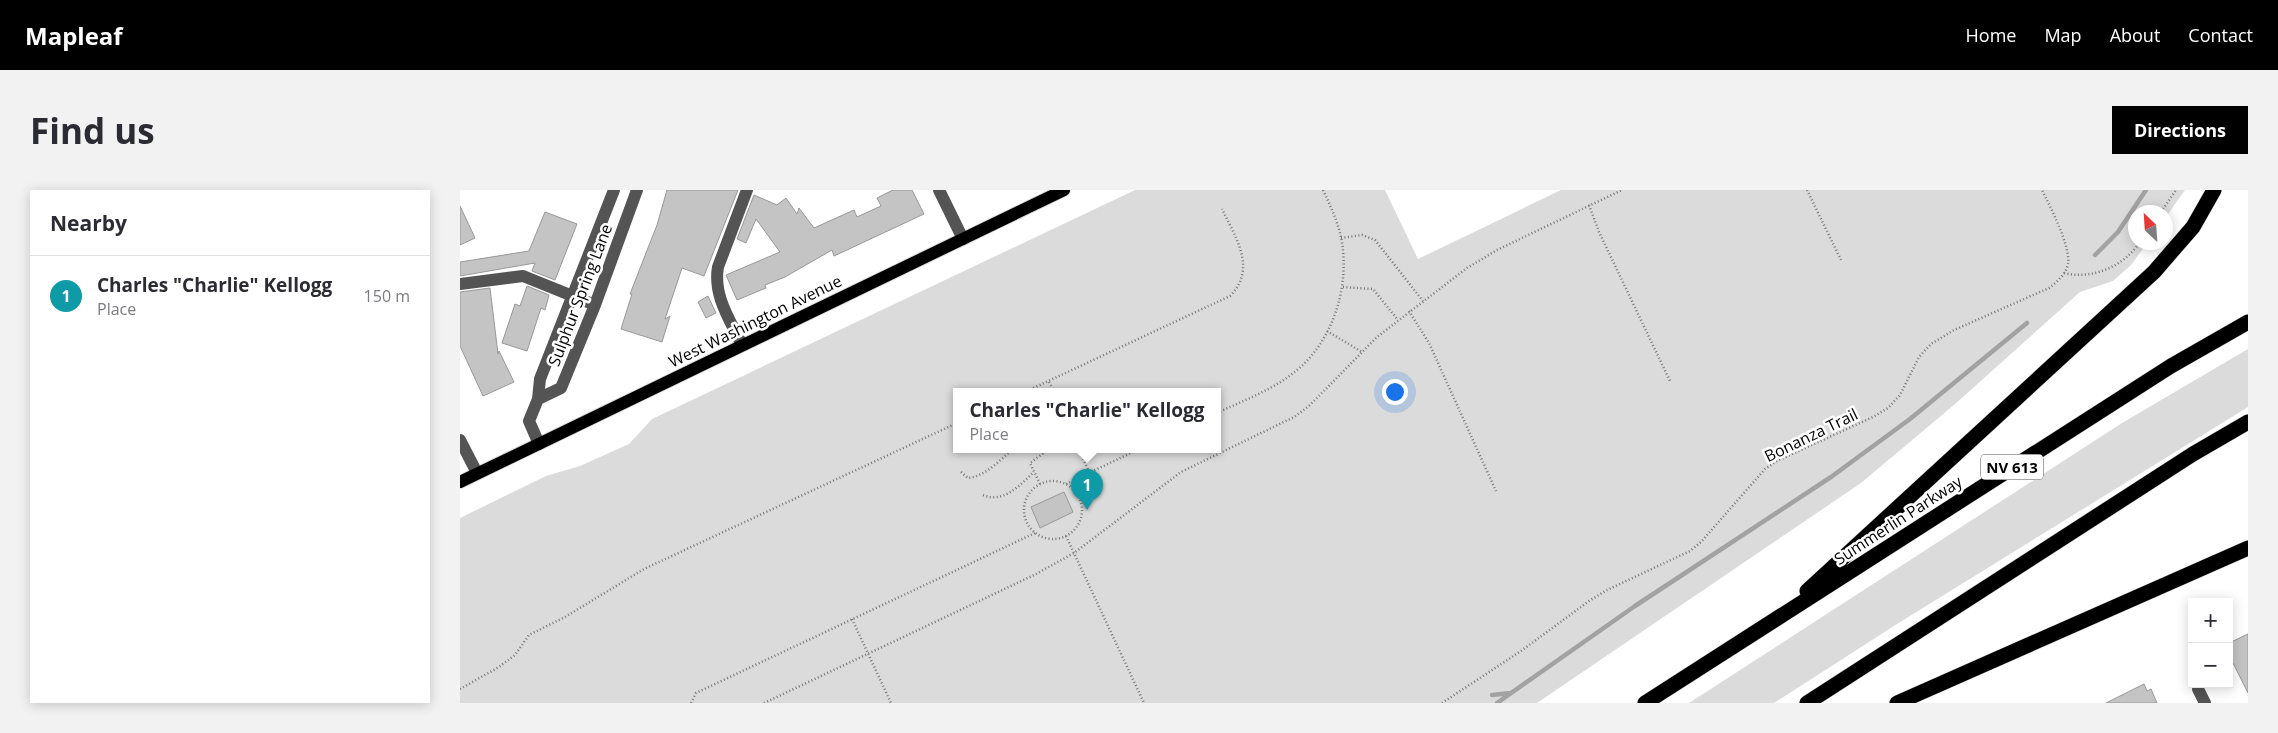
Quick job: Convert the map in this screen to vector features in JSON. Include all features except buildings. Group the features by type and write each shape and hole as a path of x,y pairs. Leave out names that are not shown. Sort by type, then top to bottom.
{"highway":[{"path":"1779,617 2154,272 2193,227 2214,190"},
{"name":"Summerlin Parkway","path":"1645,703 2171,366 2248,322"},
{"path":"1807,703 2193,454 2248,422"},
{"path":"1897,703 2248,548"}],"main road":[{"name":"West Washington Avenue","path":"460,482 1064,190"}],"street":[{"name":"Sulphur Spring Lane","path":"539,444 529,422 538,399 540,380 614,190"},
{"name":"Sulphur Spring Lane","path":"538,399 561,388 595,305 637,190"},
{"path":"742,345 719,297 716,280 718,267 747,190"},
{"path":"938,190 962,239"},
{"path":"460,284 523,276 595,305"},
{"path":"460,440 477,473"},
{"path":"2198,689 2205,703"}],"path":[{"path":"1221,411 1293,374 1317,347 1327,331 1343,287 1343,259 1337,222 1323,190"},
{"path":"1221,452 1294,416 1309,406 1362,352 1398,320 1466,268 1497,250 1622,190"},
{"path":"1807,190 1841,260"},
{"path":"2042,190 2056,220 2068,254 2068,264 2064,273 2083,274 2111,268 2123,261 2133,250"},
{"path":"2166,205 2176,190"},
{"path":"1589,205 1670,380"},
{"path":"1035,388 1230,296 1241,282 1244,265 1238,243 1222,209"},
{"path":"1341,238 1362,235 1375,240 1423,301"},
{"name":"Bonanza Trail","path":"1442,703 1514,656 1589,601 1607,590 1690,550 1701,542 1765,469 1777,461 1873,417 1888,408 1900,395 1919,357 1931,344 1954,330 2049,288 2064,273"},
{"path":"1343,287 1373,289 1398,320"},
{"path":"1409,311 1429,343 1496,491"},
{"path":"1327,331 1362,352"},
{"path":"1049,382 1052,388"},
{"path":"460,689 492,671 515,655 529,635 565,617 644,569 953,425"},
{"path":"961,472 968,478 979,475 992,468 1009,453"},
{"path":"1040,484 1029,462 1043,453"},
{"path":"1081,453 1089,472"},
{"path":"1066,484 1130,453"},
{"path":"764,703 868,652 1036,574 1074,553 1182,472 1220,453"},
{"path":"983,495 1002,497 1020,486 1034,472"},
{"path":"1052,481 1066,484 1076,491 1080,497 1083,514 1078,526 1066,536 1048,539 1035,533 1027,524 1024,506 1029,494 1040,484 1052,481"},
{"path":"691,703 696,693 1035,533"},
{"path":"1066,536 1144,703"},
{"path":"852,619 891,703"}],"shaded area":[{"path":"1135,190 1385,190 1418,259 1561,190 2185,190 2173,207 2173,205 2128,205 2128,250 2142,250 2131,265 2113,281 2080,292 1954,405 1861,483 1537,703 460,703 460,518 546,476 580,466 629,444 652,419"},
{"path":"2248,349 2248,407 1897,624 1774,703 1689,703 2122,423"}],"waterway":[{"path":"2095,255 2118,232 2146,190"},
{"path":"1497,703 1635,606 1831,477 1910,419 2027,323"},
{"path":"1492,695 1511,693"}],"place":[{"name":"Charles \"Charlie\" Kellogg","path":"1087,510"}]}
